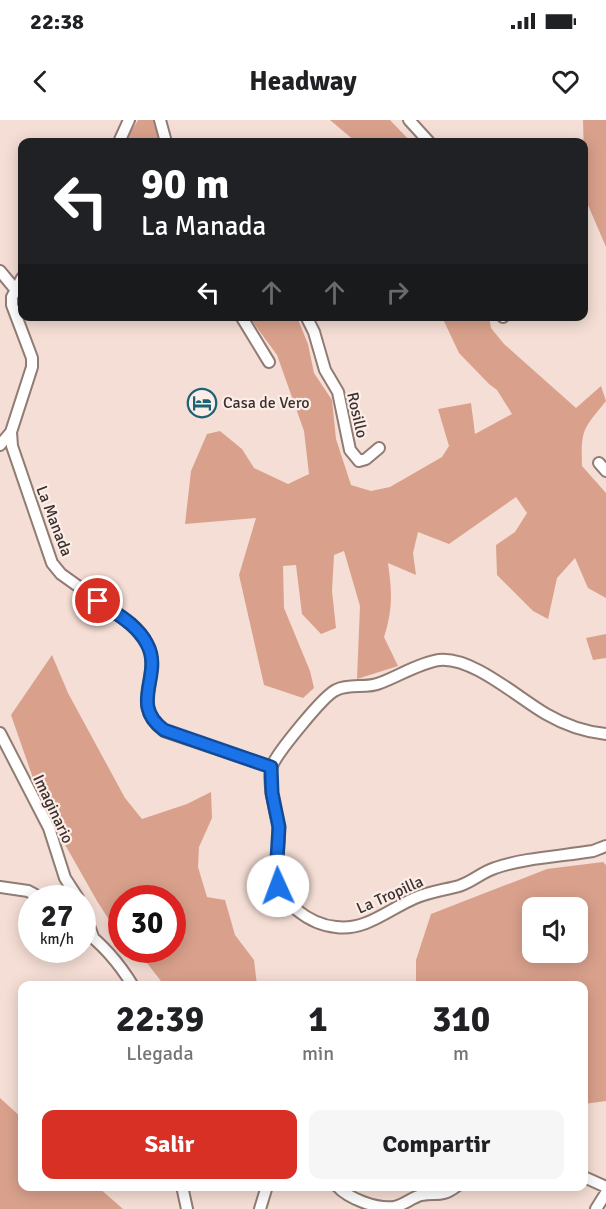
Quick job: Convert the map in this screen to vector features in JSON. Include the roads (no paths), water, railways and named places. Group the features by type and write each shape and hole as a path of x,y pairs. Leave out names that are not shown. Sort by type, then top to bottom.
{"street":[{"path":"122,138 129,120"},
{"path":"160,120 165,138"},
{"path":"409,120 425,138"},
{"path":"0,271 15,289 18,284"},
{"name":"La Manada","path":"15,289 12,305 18,321"},
{"name":"La Manada","path":"18,321 32,358 32,367 11,432 12,446 52,564 61,574 141,633 151,656 147,702 148,714 155,723 164,730 271,767"},
{"path":"244,321 269,362"},
{"name":"Rosillo","path":"308,321 325,370 338,392 350,450 359,461 366,459 379,448"},
{"path":"0,444 11,432"},
{"path":"271,767 281,751 333,691 348,686 376,685 441,660 458,662 480,670 518,697 568,725 606,735"},
{"name":"Imaginario","path":"0,733 49,828 65,878 70,885"},
{"name":"La Tropilla","path":"271,767 272,793 279,827 276,875 278,886 297,909 313,920 334,927 349,928 370,922 414,898 469,882 494,868 593,851 606,846"},
{"path":"0,887 18,890"},
{"path":"96,939 118,963 130,981"},
{"path":"588,1179 606,1187"},
{"path":"183,1191 187,1209"},
{"path":"260,1209 265,1191"},
{"path":"342,1191 344,1194 385,1208 396,1206 421,1195 441,1195 448,1191"},
{"path":"596,1209 606,1193"}],"place":[{"name":"Casa de Vero","path":"202,403"}]}
